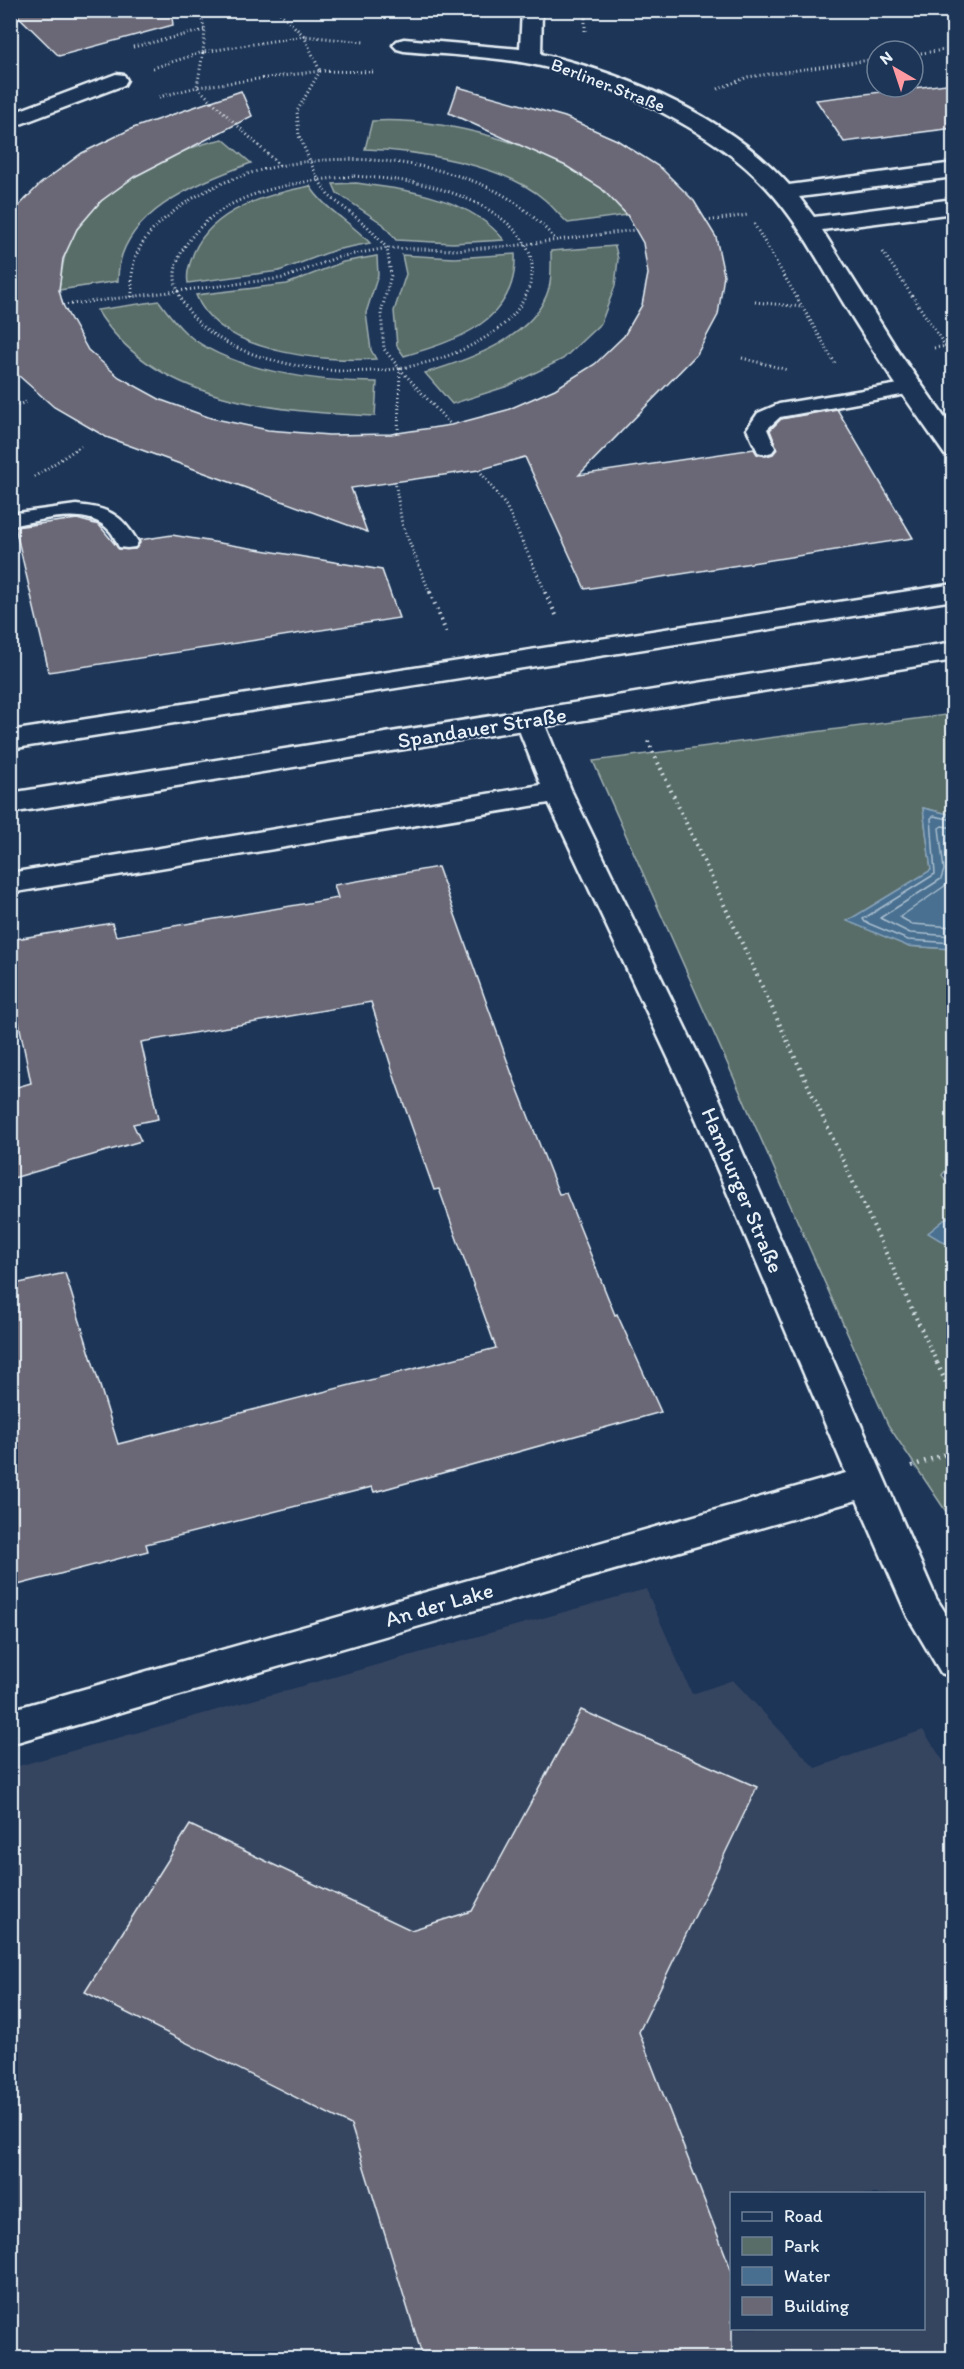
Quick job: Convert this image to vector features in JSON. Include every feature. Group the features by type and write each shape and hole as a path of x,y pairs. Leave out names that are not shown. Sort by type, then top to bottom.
{"street":[{"path":"530,57 532,10"},
{"name":"Berliner Straße","path":"404,45 530,57 580,71 675,111 748,157 784,192 954,450"},
{"path":"12,120 116,80"},
{"path":"784,192 954,170"},
{"path":"807,225 954,206"},
{"path":"10,740 954,592"},
{"name":"Spandauer Straße","path":"10,804 954,651"},
{"name":"Hamburger Straße","path":"529,720 558,792 704,1100 921,1606 954,1661"},
{"path":"10,883 558,792"},
{"name":"An der Lake","path":"10,1727 868,1482"}],"lane":[{"path":"765,448 757,429 765,416 773,412 911,388"},
{"path":"10,520 71,511 94,513 113,520 123,530 127,542"}],"path":[{"path":"197,87 205,30 199,10"},
{"path":"277,10 304,36 320,71"},
{"path":"129,48 205,30"},
{"path":"116,80 203,52 304,36 404,45"},
{"path":"925,53 954,49"},
{"path":"675,111 707,93 748,77 865,61"},
{"path":"320,71 297,111 299,136 318,179 328,195 367,226 387,248 391,275 381,313 384,349 451,425"},
{"path":"159,97 197,87 320,71 379,72"},
{"path":"197,87 280,166"},
{"path":"132,297 132,271 138,254 152,229 178,208 209,190 280,166 310,162 373,161 410,165 472,180 525,206 555,239"},
{"path":"354,176 384,178 423,183 451,191 482,205 513,226 526,243 534,266 531,286 518,309 498,331 462,350 400,369 355,371 316,368 272,360 234,348 205,330 187,310 173,276 178,257 189,237 212,215 246,197 284,185 318,179 354,176"},
{"path":"741,207 836,365"},
{"path":"862,218 954,359"},
{"path":"63,305 284,278 338,256 387,248 454,250 512,246 635,230"},
{"path":"754,302 803,307"},
{"path":"742,358 794,371"},
{"path":"398,433 400,369"},
{"path":"10,408 26,402"},
{"path":"28,481 81,446"},
{"path":"479,470 506,507 559,621"},
{"path":"395,481 402,524 448,638"},
{"path":"648,741 954,1400"}],"shaded area":[{"path":"646,1589 692,1694 733,1680 815,1768 923,1730 953,1776 953,2358 11,2358 11,1768"}],"green space":[{"path":"372,121 399,121 461,129 523,146 578,172 601,188 627,215 568,223 545,200 508,177 434,156 365,149"},
{"path":"223,139 251,163 185,191 146,219 131,237 121,257 118,281 59,290 69,243 89,213 105,198 142,172 183,151"},
{"path":"356,183 416,193 455,205 490,225 504,240 453,243 396,240 383,224 337,193 333,184"},
{"path":"310,186 330,209 370,243 335,250 279,271 188,283 188,271 194,252 214,225 228,214 260,199"},
{"path":"615,246 618,259 615,286 601,323 563,359 508,386 452,404 425,373 479,354 515,333 530,321 549,288 551,251"},
{"path":"515,254 513,277 506,296 495,312 463,335 404,356 397,346 394,311 406,274 402,255 454,258"},
{"path":"377,256 378,275 366,313 371,350 376,359 302,355 274,350 249,342 226,330 208,315 196,295 287,284 343,262"},
{"path":"159,301 186,333 205,346 251,366 304,377 377,382 375,416 258,405 220,396 184,383 150,365 121,341 97,310"},
{"path":"953,714 953,815 923,808 931,870 907,946 953,949 953,1162 942,1175 953,1190 953,1216 948,1217 929,1233 953,1248 953,1522 888,1425 593,761"}],"water":[{"path":"923,808 953,815 953,949 907,946 847,921 931,870"},
{"path":"954,1216 953,1248 928,1233 948,1217"}],"building":[{"path":"12,10 171,10 173,25 59,56"},
{"path":"954,83 954,128 844,142 816,100 865,94 865,99 925,99 925,87"},
{"path":"458,87 565,117 617,140 661,168 694,201 716,237 724,275 718,315 697,354 579,475 754,449 757,454 766,456 773,454 777,449 770,430 781,419 837,409 913,538 585,589 525,457 479,470 351,488 367,532 106,437 54,407 10,368 10,215 40,184 82,153 133,128 241,91 252,116 134,177 101,201 77,229 63,259 59,290 63,305 88,350 119,377 161,400 211,418 268,430 329,435 391,434 451,425 507,410 555,389 595,364 624,336 642,305 648,274 643,243 627,215 601,188 566,166 449,113"},
{"path":"77,519 99,525 119,549 135,549 140,543 139,540 172,535 382,570 399,618 49,672 15,527"},
{"path":"438,867 513,1077 559,1194 566,1193 615,1315 617,1314 661,1412 374,1492 372,1487 146,1544 148,1551 10,1587 10,1285 65,1273 118,1444 496,1348 439,1189 434,1190 371,1002 141,1042 158,1119 133,1124 141,1141 10,1179 10,1089 31,1083 10,979 10,940 112,923 116,936 338,898 334,885"},
{"path":"581,1710 757,1787 639,2032 730,2267 732,2358 423,2358 351,2125 85,1992 190,1825 411,1930 472,1911"}]}
